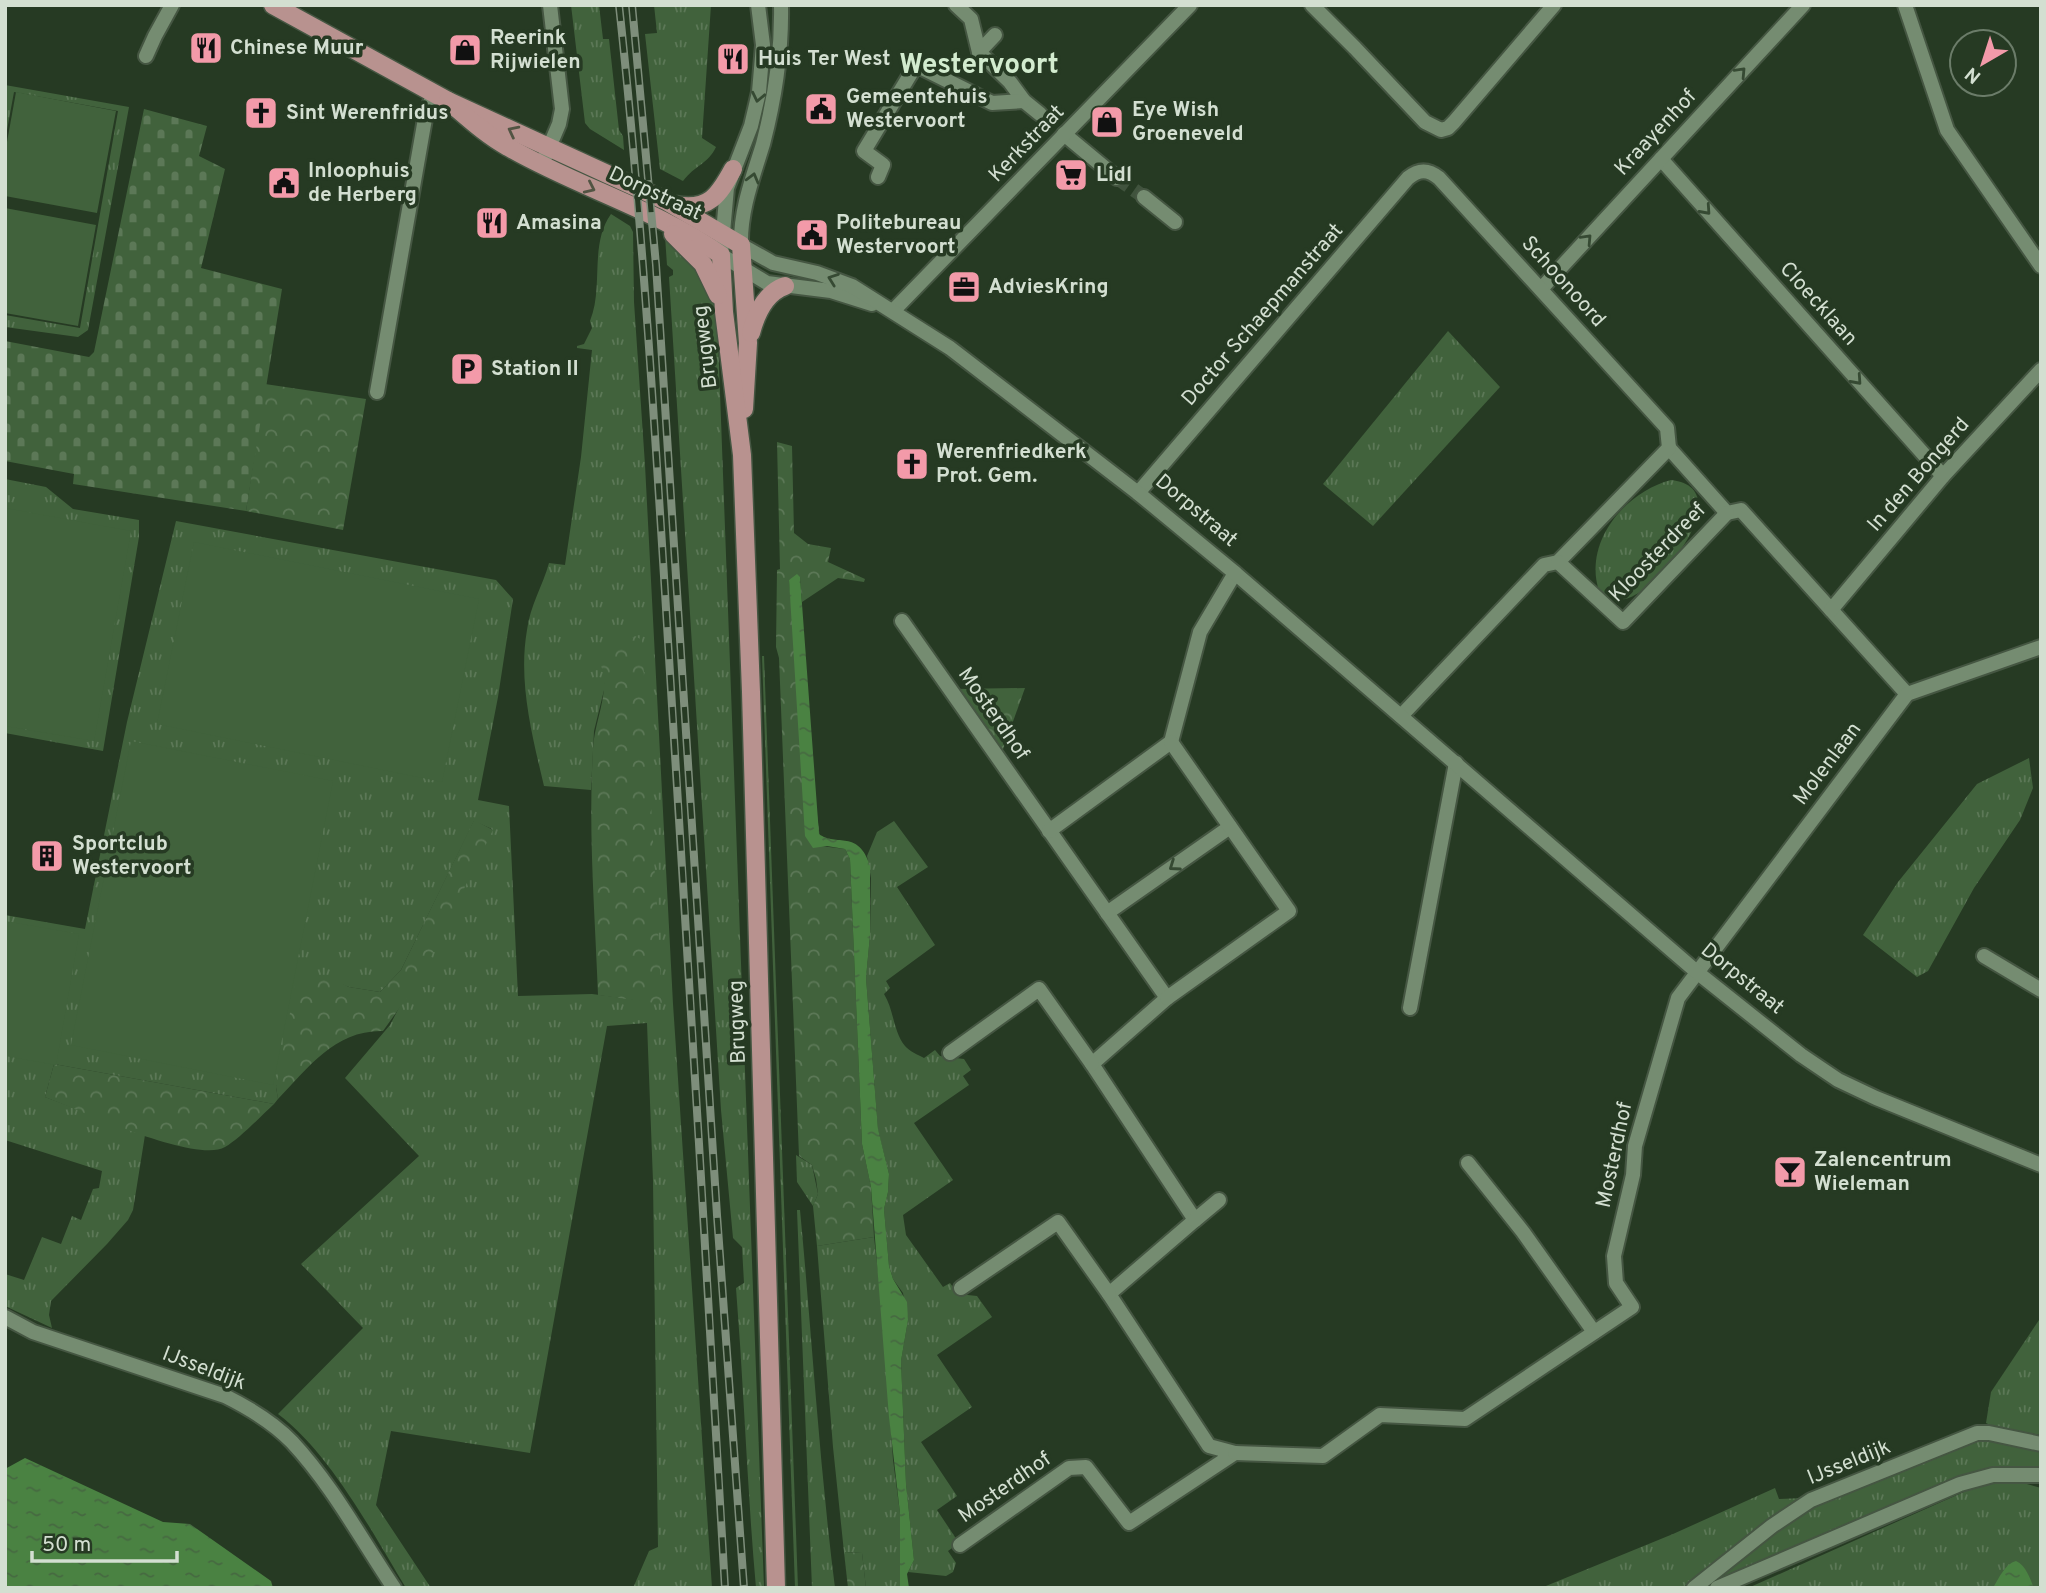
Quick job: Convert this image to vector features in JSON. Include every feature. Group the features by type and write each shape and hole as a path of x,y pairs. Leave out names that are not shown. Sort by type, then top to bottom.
{"main road":[{"name":"Dorpstraat","path":"273,5 441,97 666,201 741,244"},
{"name":"Dorpstraat","path":"441,97 508,147 680,228 720,255"},
{"path":"666,201 685,206 709,202 724,187 733,169"},
{"path":"653,216 687,245 703,264 715,286 724,312"},
{"name":"Brugweg","path":"741,244 748,344 742,455"},
{"name":"Brugweg","path":"720,255 724,312 742,455 776,1588"},
{"path":"748,344 761,307 775,291 785,286"}],"street":[{"path":"146,56 173,5"},
{"path":"541,164 550,147 562,109 550,5"},
{"name":"Brugweg","path":"720,255 727,188 751,126 759,92 763,46 758,5"},
{"path":"741,244 743,213 763,143 779,70 781,5"},
{"path":"956,5 971,19 979,52 1010,82 1024,101 1040,114"},
{"name":"Kerkstraat","path":"893,311 1190,5"},
{"path":"1311,5 1425,122 1441,130 1454,122 1555,5"},
{"name":"Kraayenhof","path":"1541,289 1803,5"},
{"path":"1905,5 1947,130 2041,266"},
{"path":"979,52 995,35"},
{"path":"878,177 883,165 863,151 916,65 992,103 1024,101"},
{"path":"377,392 426,113 441,97"},
{"path":"1064,135 1117,178"},
{"name":"Cloecklaan","path":"1661,159 1943,476"},
{"name":"Doctor Schaepmanstraat","path":"1138,493 1408,178 1416,171 1424,171"},
{"name":"Schoonoord","path":"1424,171 1432,172 1439,178 1667,428 1669,448"},
{"path":"1143,197 1175,222"},
{"name":"Dorpstraat","path":"741,244 773,263 836,279 893,311 950,348 1138,493 1236,573 1698,972 1754,1019 1838,1080 2041,1166"},
{"name":"Dorpstraat","path":"720,255 760,281 831,291 893,311"},
{"name":"In den Bongerd","path":"1831,610 1943,476 2041,370"},
{"path":"1401,716 1544,565 1558,562 1669,448 1727,513 1741,510 1908,694 2041,647"},
{"name":"Kloosterdreef","path":"1558,562 1623,622 1727,513"},
{"path":"1049,831 1171,742 1200,632 1236,573"},
{"name":"Mosterdhof","path":"902,621 1167,998"},
{"name":"Molenlaan","path":"1698,972 1908,694"},
{"path":"1092,1064 1167,998 1289,911 1171,742"},
{"path":"1410,1008 1456,763"},
{"path":"1107,914 1230,827"},
{"path":"1984,956 2041,990"},
{"name":"Mosterdhof","path":"961,1288 1058,1222 1209,1446 1235,1453 1323,1456 1380,1415 1465,1419 1632,1307 1616,1283 1614,1256 1633,1175 1635,1146 1678,998 1698,972"},
{"path":"950,1052 1039,989 1195,1220"},
{"path":"1468,1163 1523,1233 1594,1332"},
{"path":"1109,1294 1219,1200"},
{"name":"IJsseldijk","path":"5,1317 33,1332 225,1396 254,1411 290,1440 321,1478 394,1588"},
{"name":"IJsseldijk","path":"1694,1588 1772,1526 1811,1500 1977,1433 2041,1444"},
{"name":"Mosterdhof","path":"960,1545 1069,1468 1086,1467 1129,1523 1235,1453"},
{"path":"1717,1588 1960,1484 1993,1475 2041,1475"}],"green space":[{"path":"571,5 599,5 603,39 609,39 619,130 623,136 624,150 585,123"},
{"path":"654,5 711,5 702,138 716,147 683,181 660,169 645,34 657,33"},
{"path":"5,85 129,107 88,330 78,337 5,327 5,315 80,328 118,111 14,92 5,141"},
{"path":"16,92 116,111 97,213 5,196 5,153"},
{"path":"144,109 207,126 199,156 225,169 201,268 282,289 246,511 73,484 74,474 5,461 5,341 89,357 94,352"},
{"path":"5,208 96,225 78,326 5,313"},
{"path":"611,214 630,226 633,232 634,302 673,1004 712,1588 633,1588 649,1551 658,1547 653,1181 647,1023 607,1026 530,1453 391,1431 376,1505 431,1588 406,1588 332,1471 297,1430 278,1414 363,1328 301,1264 419,1156 345,1078 390,1025 492,829 474,821 401,970 380,992 349,987 326,978 276,1087 278,1099 274,1104 54,1064 45,1097 145,1135 133,1210 128,1220 107,1244 51,1301 49,1315 52,1328 5,1306 5,1274 24,1280 42,1237 61,1244 72,1216 81,1220 93,1189 99,1188 102,1171 5,1140 5,915 85,929 127,722 176,521 496,580 513,599 478,800 509,806 518,996 592,994 662,1003 604,672 605,686 594,731 591,790 544,786 525,689 525,650 531,612 549,563 565,565 581,457 592,350 577,346 584,344 592,328 590,321 596,294 600,239"},
{"path":"665,236 697,269 709,288 717,311 764,1588 756,1588 753,1550 736,1288 744,1283 742,1247 733,1238 721,1110 669,277 673,275 673,270 667,265"},
{"path":"1448,331 1500,387 1373,526 1323,484"},
{"path":"265,384 366,399 343,530 246,511"},
{"path":"777,442 792,446 794,533 808,544 831,548 828,562 865,579 864,582 838,578 802,602 800,577 789,580 821,846 845,849 850,859 862,1144 871,1187 874,1237 817,1246 813,1206 818,1194 816,1179 812,1165 799,1156 779,658 776,647 777,570 780,569"},
{"path":"5,479 46,487 73,509 139,520 139,537 103,751 5,733"},
{"path":"1671,480 1691,487 1698,501 1696,519 1687,540 1656,579 1640,592 1625,599 1614,599 1605,595 1599,591 1597,555 1612,522 1624,507 1638,496"},
{"path":"5,508 131,531 94,741 5,726"},
{"path":"194,542 479,599 442,782 157,724"},
{"path":"635,636 642,640 662,1004 598,995 591,810 594,738 604,693 603,671 599,661"},
{"path":"764,656 798,1588 795,1588"},
{"path":"1025,688 1001,755 955,689"},
{"path":"131,741 333,781 273,1085 71,1045"},
{"path":"2029,758 2033,788 2020,820 1974,888 1928,971 1917,977 1863,935 1898,882 1977,784"},
{"path":"474,820 493,830 418,982 383,1031 366,1032 337,1044 312,1063 278,1099 276,1087 296,981 326,976 349,987 380,992 401,970"},
{"path":"894,821 928,867 897,887 935,945 886,981 890,988 884,994 898,1034 907,1048 924,1058 935,1050 940,1056 964,1059 971,1070 963,1076 969,1085 914,1123 953,1180 903,1215 906,1235 943,1287 950,1283 958,1294 977,1296 992,1317 937,1355 972,1407 921,1442 957,1496 937,1510 959,1543 948,1551 956,1563 953,1572 946,1576 908,1572 914,1560 906,1484 901,1361 908,1320 903,1293 893,1279 889,1266 884,1209 889,1174 878,1130 866,978 871,878 867,856 877,832"},
{"path":"5,921 79,934 56,1065 5,1056"},
{"path":"54,1064 274,1104 225,1147 210,1150 189,1148 137,1133 45,1097"},
{"path":"796,1155 812,1165 818,1194 813,1206 797,1182"},
{"path":"797,1210 800,1210 835,1588 812,1588"},
{"path":"874,1237 900,1513 900,1588 866,1588 862,1553 844,1552 817,1246"},
{"path":"2041,1317 2041,1435 1994,1427 1986,1423 1991,1392"},
{"path":"1989,1440 2041,1448 2041,1467 1998,1468 1967,1474 1711,1582 1796,1514 1961,1444"},
{"path":"2016,1481 2041,1488 2041,1588 1748,1588 1966,1491 1994,1483"},
{"path":"1775,1488 1779,1499 1804,1498 1682,1588 1541,1588 1673,1534"},
{"path":"844,1552 862,1553 866,1588 848,1588"}],"water":[{"path":"797,574 800,577 819,834 826,838 854,843 860,847 870,866 870,935 866,978 878,1129 889,1174 884,1209 889,1266 893,1279 907,1302 908,1320 901,1361 906,1484 914,1560 907,1574 909,1588 900,1588 900,1513 889,1417 871,1187 862,1144 850,859 845,849 827,846 813,848 805,836 789,580"},
{"path":"25,1458 163,1522 190,1524 271,1581 273,1588 5,1588 5,1469"},
{"path":"2016,1561 2025,1569 2034,1588 1993,1588 2005,1568"}],"tunnel":[{"path":"1117,178 1144,197"}],"railway":[{"path":"619,5 635,164 653,402 725,1588"},
{"path":"632,5 656,265 717,1215 744,1588"}],"place":[{"name":"Chinese Muur","path":"206,48"},
{"name":"Reerink Rijwielen","path":"465,50"},
{"name":"Huis Ter West","path":"733,59"},
{"name":"Gemeentehuis Westervoort","path":"821,109"},
{"name":"Sint Werenfridus","path":"261,113"},
{"name":"Eye Wish Groeneveld","path":"1107,122"},
{"name":"Lidl","path":"1071,175"},
{"name":"Inloophuis de Herberg","path":"284,183"},
{"name":"Amasina","path":"492,223"},
{"name":"Politebureau Westervoort","path":"812,235"},
{"name":"AdviesKring","path":"964,287"},
{"name":"Station II","path":"467,369"},
{"name":"Werenfriedkerk Prot. Gem.","path":"912,464"},
{"name":"Sportclub Westervoort","path":"47,856"},
{"name":"Zalencentrum Wieleman","path":"1790,1172"}],"district":[{"name":"Westervoort","path":"979,66"}]}
